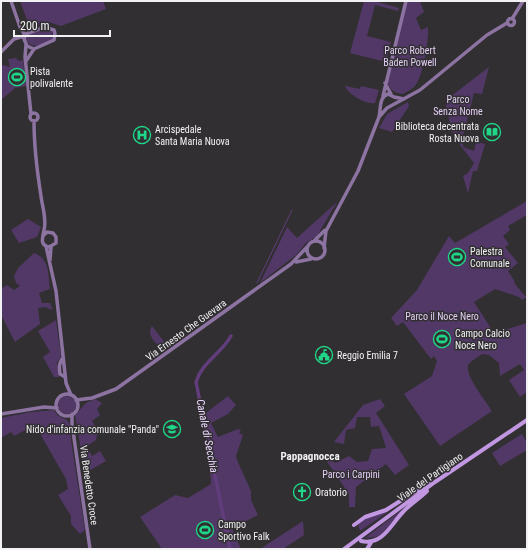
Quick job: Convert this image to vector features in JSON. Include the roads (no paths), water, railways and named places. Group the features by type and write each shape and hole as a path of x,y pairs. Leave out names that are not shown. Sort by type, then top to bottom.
{"main road":[{"name":"Viale del Partigiano","path":"344,549 439,479 527,420"},
{"path":"362,540 373,540 383,536 402,512 439,479"},
{"path":"354,525 364,517 383,512 416,491 435,482"},
{"path":"368,549 373,540"}],"street":[{"path":"11,1 25,35 31,114 30,118 34,121 36,157 45,223 42,242 46,246 56,291 66,382 71,395 78,404 77,409 72,414 67,416 60,413 57,408 57,402"},
{"path":"328,226 324,238 324,255 316,260 311,259 307,253 307,247 312,241 320,236 328,226 358,171 379,117 385,82 406,1"},
{"path":"379,117 387,108 406,99 431,81 487,35 508,23 512,25 514,22 512,19 523,1"},
{"path":"19,23 28,32"},
{"path":"1,52 16,38 25,35 28,32 48,27 55,32 55,37 51,42 34,49 26,62"},
{"path":"16,38 34,49"},
{"path":"385,82 386,87 393,96 394,104"},
{"path":"383,96 388,94 406,99"},
{"path":"381,104 387,108"},
{"path":"31,114 35,113 38,116 34,121"},
{"path":"45,223 57,239 55,244 51,247 50,262"},
{"path":"43,236 45,233 51,232"},
{"path":"312,241 319,242 324,248"},
{"path":"46,246 51,247"},
{"name":"Via Ernesto Che Guevara","path":"292,264 307,247"},
{"name":"Via Ernesto Che Guevara","path":"78,404 116,388 134,377 292,264 300,260 311,259"},
{"path":"1,414 44,407 57,402 64,395 66,382"},
{"path":"64,395 71,395"},
{"name":"Via Ernesto Che Guevara","path":"76,400 86,400"},
{"path":"44,407 57,408"},
{"name":"Via Benedetto Croce","path":"72,414 72,424 90,549"},
{"name":"Via Benedetto Croce","path":"67,416 72,424"}],"waterway":[{"name":"Canale di Secchia","path":"257,283 292,210"},
{"name":"Canale di Secchia","path":"230,549 196,382 207,363 222,348 231,336"}],"place":[{"name":"Pista polivalente","path":"17,77"},
{"name":"Biblioteca decentrata Rosta Nuova","path":"492,132"},
{"name":"Arcispedale Santa Maria Nuova","path":"142,135"},
{"name":"Palestra Comunale","path":"457,257"},
{"name":"Campo Calcio Noce Nero","path":"442,339"},
{"name":"Reggio Emilia 7","path":"324,355"},
{"name":"Nido d'infanzia comunale \"Panda\"","path":"172,429"},
{"name":"Oratorio","path":"302,492"},
{"name":"Campo Sportivo Falk","path":"205,530"}],"district":[{"name":"Pappagnocca","path":"310,456"}],"park label":[{"name":"Parco Robert Baden Powell","path":"410,56"},
{"name":"Parco Senza Nome","path":"458,104"},
{"name":"Parco il Noce Nero","path":"442,316"},
{"name":"Parco i Carpini","path":"351,474"}]}
